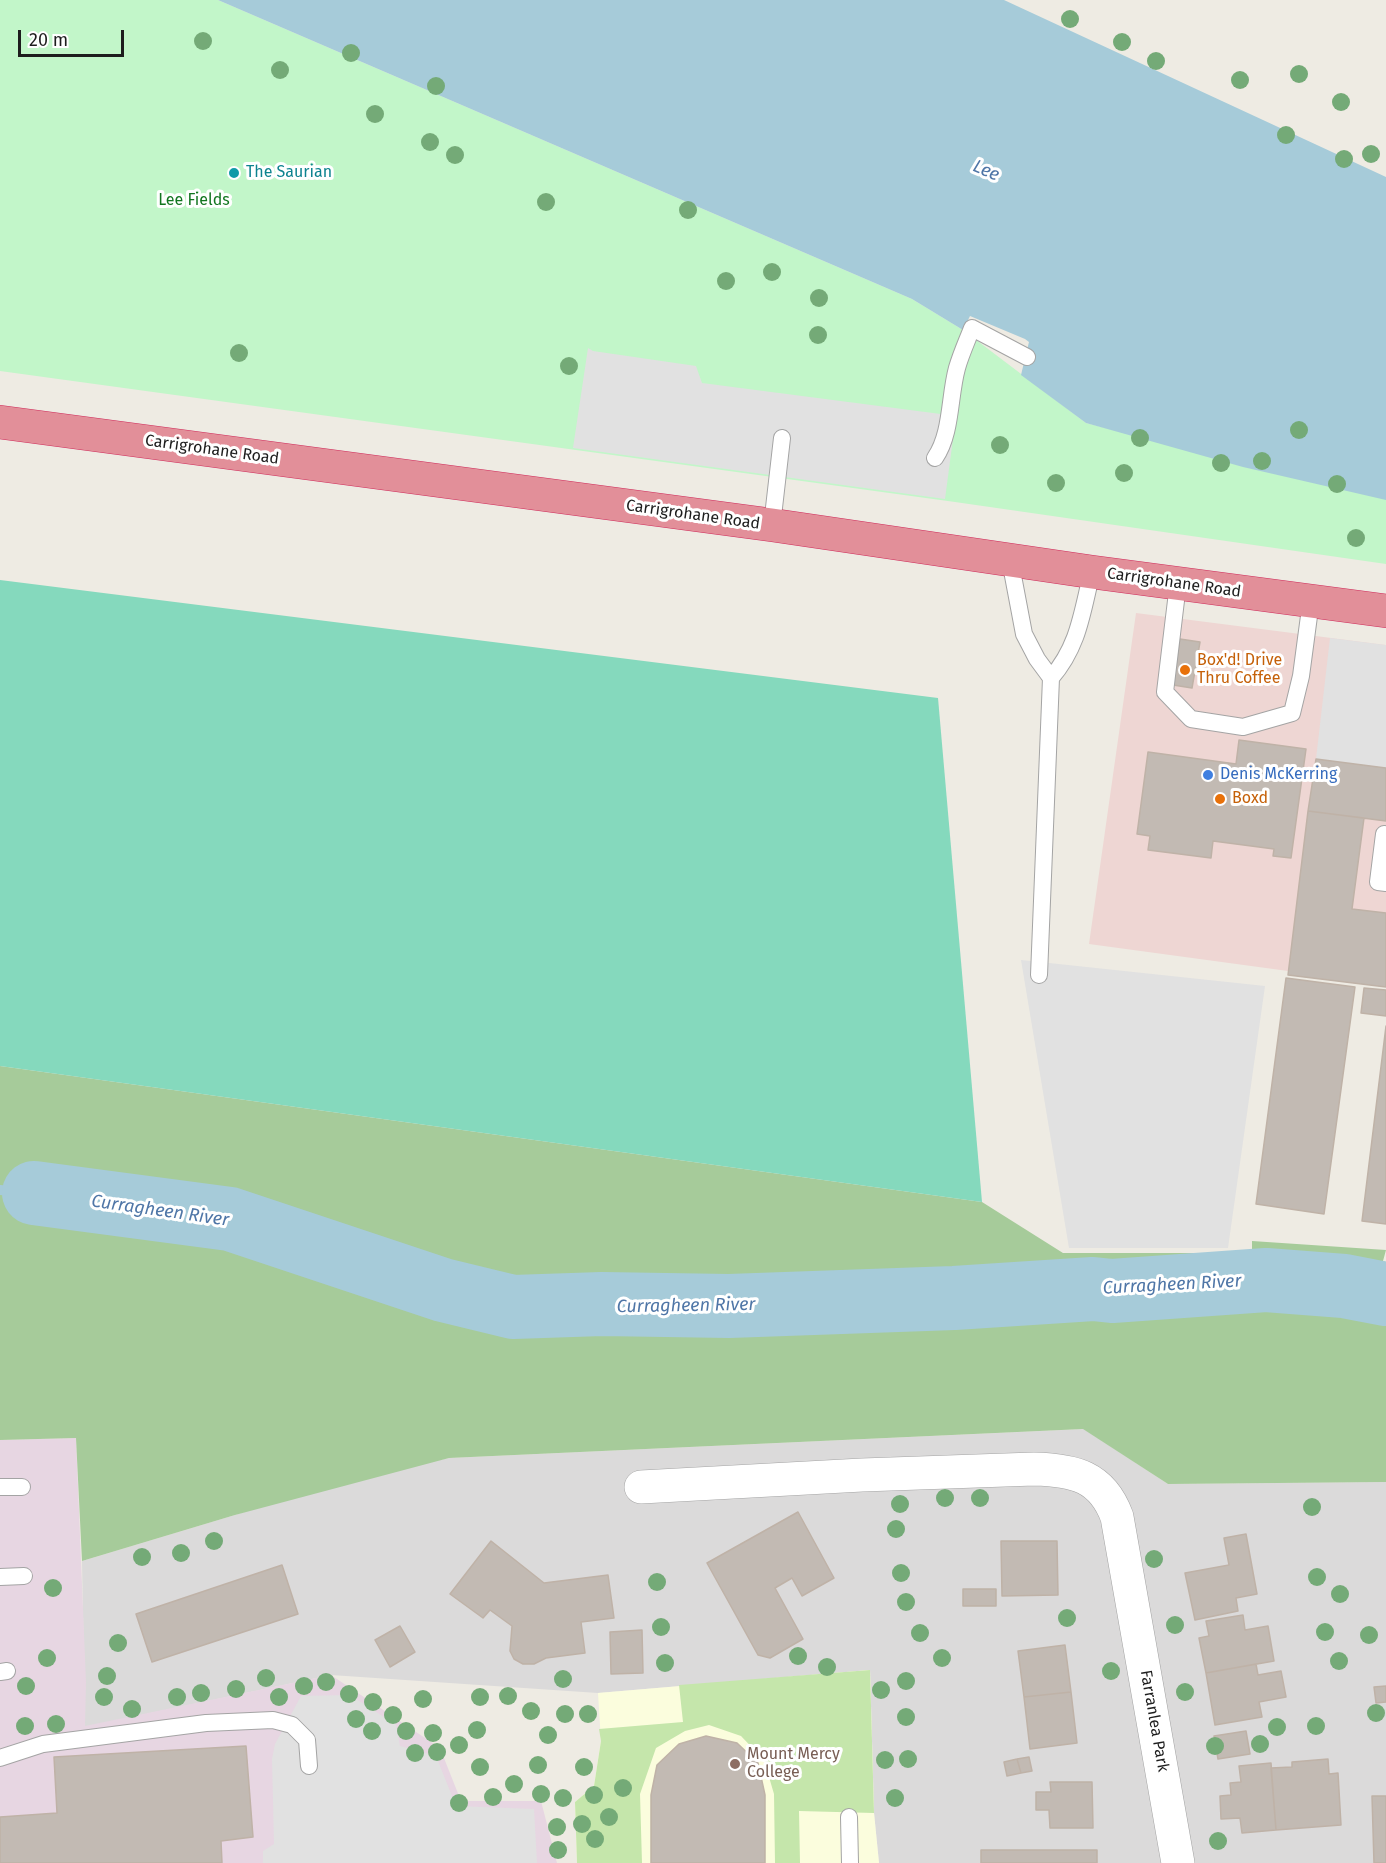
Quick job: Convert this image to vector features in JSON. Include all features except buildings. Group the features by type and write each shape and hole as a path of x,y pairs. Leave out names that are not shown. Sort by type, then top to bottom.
{"highway":[{"name":"Carrigrohane Road","path":"0,422 771,525 1010,561 1386,611"}],"street":[{"name":"Farranlea Park","path":"641,1487 862,1475 1062,1469 1083,1476 1105,1494 1117,1518 1130,1579 1178,1863"}],"lane":[{"path":"935,458 945,435 957,369 972,328 1027,357"},
{"path":"771,525 782,438"},
{"path":"1010,561 1024,634 1036,659 1051,678"},
{"path":"1040,975 1051,678 1065,662 1076,639 1092,572"},
{"path":"1178,584 1165,692 1191,719 1243,727 1292,713 1301,676 1311,602"},
{"path":"1384,834 1378,882 1386,883"},
{"path":"0,1487 22,1487"},
{"path":"0,1577 24,1576"},
{"path":"0,1758 43,1744 206,1723 273,1720 291,1725 307,1740 309,1766"},
{"path":"849,1817 850,1863"}],"shaded area":[{"path":"588,348 593,351 696,366 702,383 956,416 945,499 573,448"},
{"path":"1136,613 1386,645 1386,987 1089,944"},
{"path":"1330,638 1386,645 1386,768 1316,759"},
{"path":"1021,960 1265,986 1228,1248 1069,1248"},
{"path":"1084,1429 1168,1484 1386,1482 1386,1863 879,1863 874,1813 870,1670 598,1693 331,1675 85,1727 82,1561 235,1515 337,1481 449,1458"},
{"path":"76,1438 86,1682 85,1726 331,1675 440,1748 461,1801 541,1801 557,1863 0,1863 0,1440"},
{"name":"Mount Mercy College","path":"870,1670 874,1813 879,1863 577,1863 575,1802 594,1786 601,1741 598,1693"},
{"path":"350,1695 396,1725 400,1746 436,1756 456,1806 534,1809 537,1863 263,1863 263,1851 274,1844 272,1759 275,1744 301,1696"}],"green space":[{"name":"Lee Fields","path":"0,0 218,0 912,299 963,330 1086,423 1386,499 1386,564 955,502 0,371"},
{"path":"0,580 938,698 982,1202 0,1066"},
{"path":"0,1066 982,1202 1063,1253 1252,1253 1252,1241 1386,1250 1383,1261 1386,1262 1386,1482 1168,1484 1083,1429 449,1458 235,1515 82,1561 76,1438 0,1440"},
{"path":"870,1670 874,1813 799,1811 800,1863 775,1863 774,1794 764,1760 741,1736 709,1725 685,1731 656,1748 640,1794 642,1863 577,1863 575,1802 594,1786 601,1741 599,1729 683,1722 679,1685"}],"water":[{"name":"Lee","path":"218,0 1004,0 1386,177 1386,500 1243,467 1086,423 1021,375 1029,342 1025,339 970,316 963,330 912,299"}],"waterway":[{"name":"Curragheen River","path":"0,1190 34,1193"},
{"name":"Curragheen River","path":"34,1193 230,1219 443,1290 513,1307 602,1304 729,1306 954,1298 1093,1289 1112,1291 1266,1280 1344,1286 1386,1294"}],"place":[{"name":"The Saurian","path":"234,173"},
{"name":"Box'd! Drive Thru Coffee","path":"1185,670"},
{"name":"Denis McKerring","path":"1208,775"},
{"name":"Boxd","path":"1220,799"},
{"name":"Mount Mercy College","path":"735,1764"}]}
